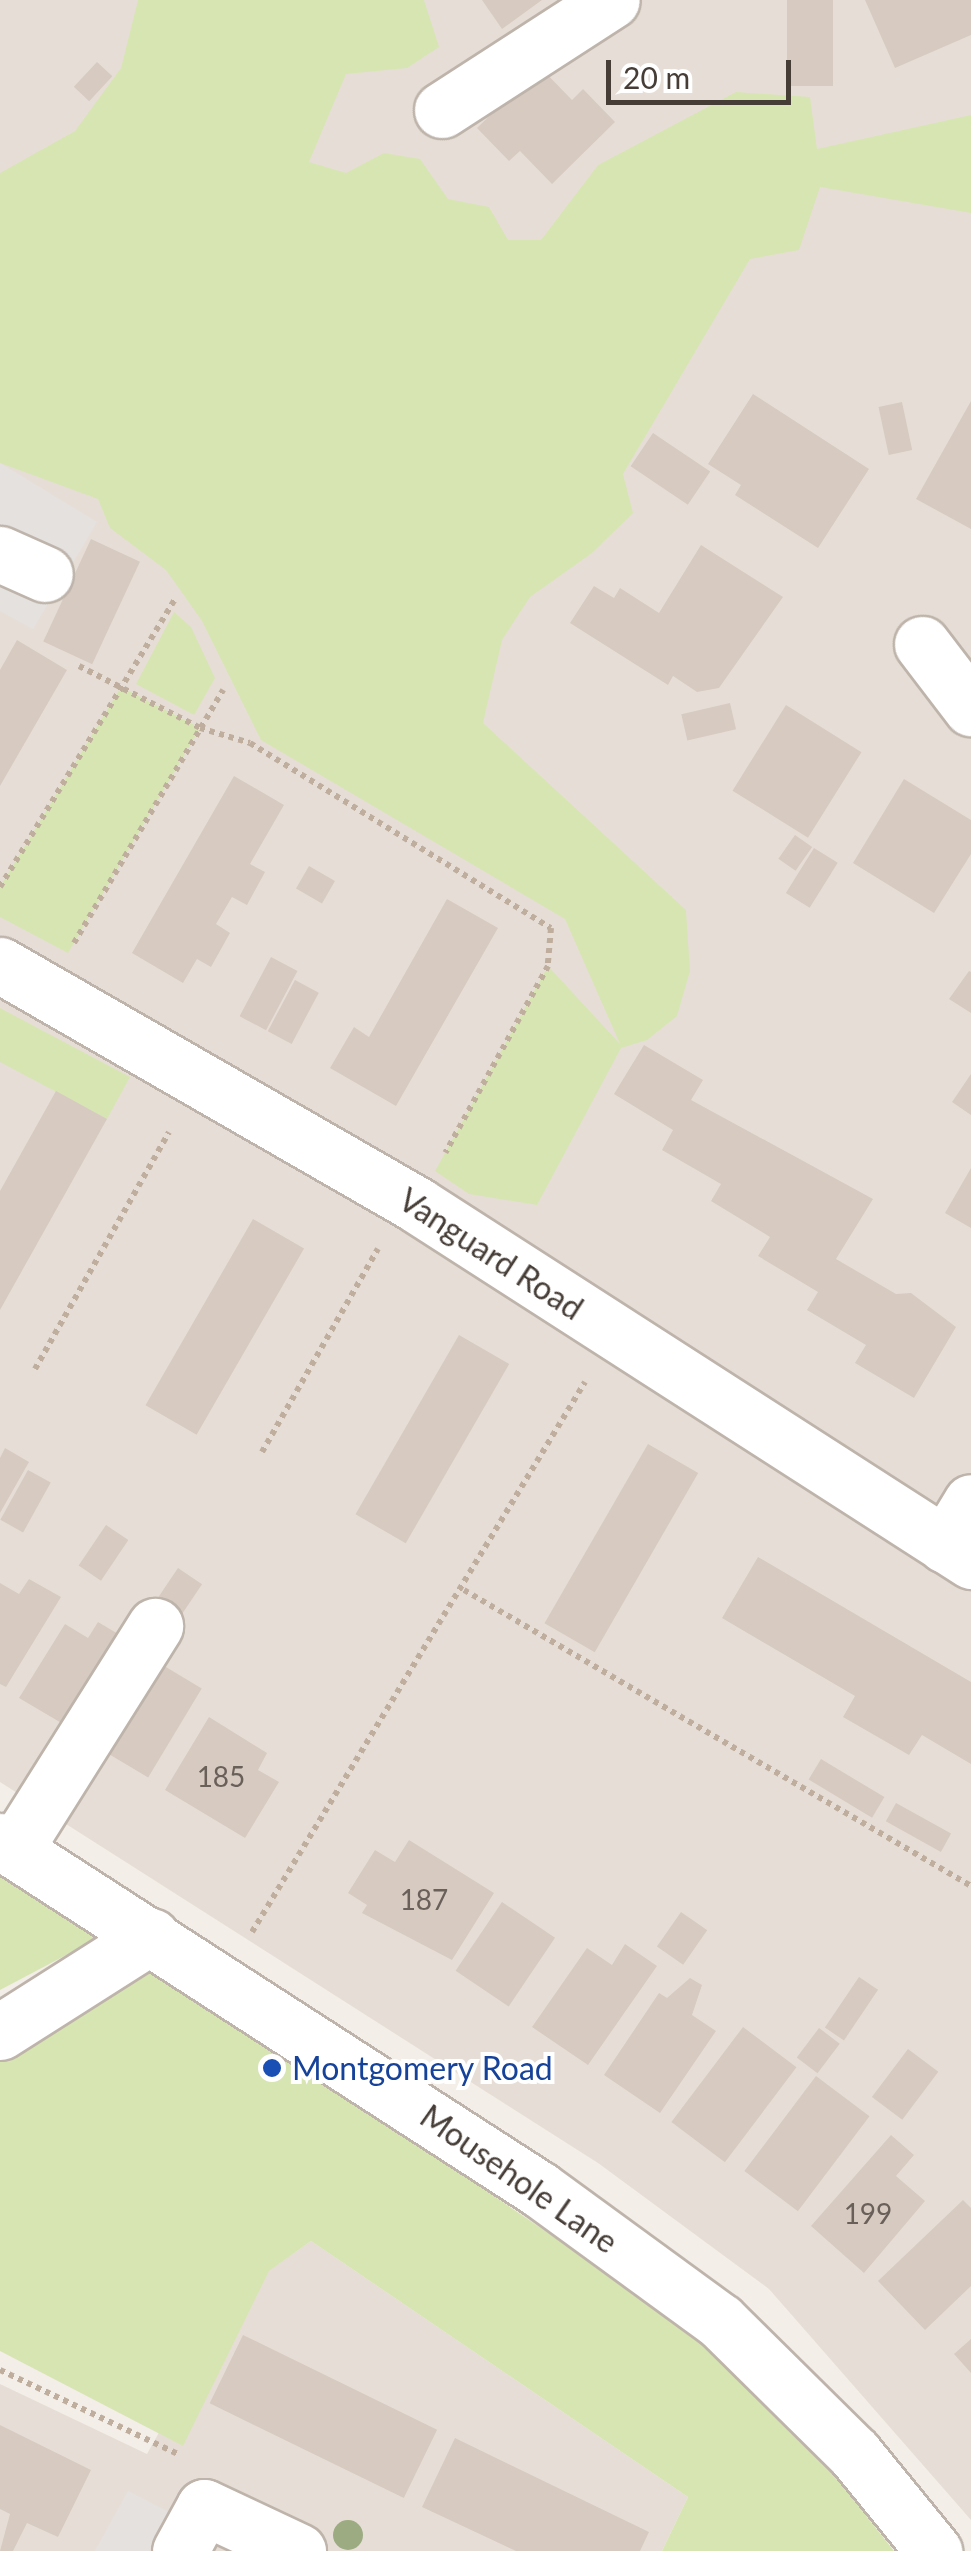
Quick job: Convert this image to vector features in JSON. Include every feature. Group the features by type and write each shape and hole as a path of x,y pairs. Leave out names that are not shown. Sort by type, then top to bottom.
{"street":[{"path":"442,110 612,0"},
{"path":"922,644 971,708"},
{"name":"Vanguard Road","path":"0,965 412,1202 614,1332 962,1536"},
{"path":"7,1845 155,1626"},
{"name":"Mousehole Lane","path":"7,1845 222,1980 538,2189 720,2321 854,2453 934,2551"},
{"path":"0,2032 151,1936"},
{"path":"180,2551 204,2506 298,2551"}],"path":[{"path":"0,887 174,599"},
{"path":"79,666 200,728 250,743 552,928 548,966 262,1452"},
{"path":"47,992 222,690"},
{"path":"35,1369 199,1079"},
{"path":"222,1980 464,1590 614,1332"},
{"path":"464,1590 971,1886"},
{"path":"0,2370 188,2458"}],"shaded area":[{"path":"0,0 971,0 971,2520 769,2289 598,2163 0,1782"},
{"path":"0,463 97,522 33,629 0,611"},
{"path":"311,2241 688,2497 662,2551 0,2551 0,2384 147,2454 237,2293"},
{"path":"128,2491 171,2513 149,2551 95,2551"}],"green space":[{"path":"138,0 424,0 439,47 407,68 346,74 309,162 346,173 384,153 420,159 448,199 489,207 508,240 541,240 598,165 736,92 810,97 817,149 971,115 971,213 820,187 799,250 750,259 623,474 633,513 592,553 530,597 502,640 483,723 686,910 690,971 677,1016 647,1040 621,1048 537,1205 469,1194 435,1171 548,966 620,1044 565,919 261,740 202,621 166,570 110,528 98,499 0,463 0,173 75,131 121,68"},
{"path":"174,612 191,627 215,678 194,715 136,684"},
{"path":"121,687 200,728 68,953 0,917 0,887"},
{"path":"0,1008 130,1077 107,1119 0,1062"},
{"path":"0,1876 106,1934 0,1990"},
{"path":"151,1963 701,2337 834,2475 894,2551 662,2551 688,2497 311,2241 269,2271 183,2446 0,2351 0,2055"}],"building":[{"path":"482,0 542,0 502,29"},
{"path":"787,0 833,0 833,86 787,86"},
{"path":"865,0 971,0 971,35 895,68"},
{"path":"97,62 112,76 89,101 74,87"},
{"path":"540,67 572,100 583,89 615,122 552,184 520,151 509,161 477,128"},
{"path":"753,394 869,469 818,548 735,495 741,485 708,464"},
{"path":"971,401 971,529 916,499"},
{"path":"902,402 912,450 889,455 879,407"},
{"path":"653,433 710,472 688,505 631,466"},
{"path":"91,539 140,562 92,664 43,641"},
{"path":"701,545 783,597 719,688 697,692 673,676 668,685 570,623 594,586 614,598 620,588 659,613"},
{"path":"17,640 67,670 0,786 0,670"},
{"path":"730,703 736,729 687,741 681,714"},
{"path":"786,705 861,752 808,838 732,791"},
{"path":"234,776 284,805 250,864 265,872 247,905 232,897 216,924 230,933 211,967 197,959 183,983 132,953"},
{"path":"904,779 971,820 971,854 934,913 853,863"},
{"path":"795,835 812,847 796,871 778,859"},
{"path":"814,848 838,863 810,908 786,893"},
{"path":"309,866 335,881 322,904 296,889"},
{"path":"447,899 498,928 396,1106 330,1068 354,1027 369,1037"},
{"path":"271,957 297,971 266,1030 240,1016"},
{"path":"971,972 971,1013 949,999"},
{"path":"295,980 319,993 292,1044 268,1031"},
{"path":"644,1045 703,1080 691,1100 873,1199 836,1259 896,1294 911,1293 956,1327 914,1398 855,1363 866,1345 807,1310 818,1292 758,1256 770,1237 711,1201 721,1184 662,1150 673,1130 614,1094"},
{"path":"971,1074 971,1115 952,1102"},
{"path":"56,1091 107,1119 0,1310 0,1191"},
{"path":"971,1168 971,1228 945,1213"},
{"path":"253,1219 304,1248 197,1435 146,1405"},
{"path":"459,1335 509,1364 406,1543 356,1514"},
{"path":"648,1444 698,1473 595,1652 544,1623"},
{"path":"5,1448 29,1462 0,1513 0,1458"},
{"path":"28,1470 51,1483 23,1532 0,1520"},
{"path":"106,1525 128,1540 101,1581 79,1566"},
{"path":"758,1557 971,1682 971,1764 922,1735 909,1755 843,1717 855,1696 722,1618"},
{"path":"178,1568 202,1584 174,1626 150,1609"},
{"path":"29,1579 61,1597 6,1687 0,1684 0,1583 19,1594"},
{"path":"98,1622 130,1641 75,1731 19,1698 65,1624 88,1638"},
{"path":"146,1655 202,1688 148,1778 92,1744"},
{"path":"209,1717 267,1753 258,1770 279,1782 245,1838 165,1790"},
{"path":"821,1759 884,1797 872,1818 809,1780"},
{"path":"896,1803 951,1834 941,1852 886,1821"},
{"path":"409,1840 494,1893 452,1960 362,1913 367,1905 348,1893 375,1850 395,1862"},
{"path":"502,1902 555,1938 509,2007 456,1971"},
{"path":"681,1912 707,1930 683,1965 657,1946"},
{"path":"625,1944 657,1966 588,2065 532,2027 587,1948 612,1965"},
{"path":"859,1977 878,1990 844,2040 825,2028"},
{"path":"690,1978 702,1985 692,2015 716,2031 660,2113 604,2075 659,1993 667,1998"},
{"path":"743,2027 797,2067 725,2162 671,2122"},
{"path":"819,2028 840,2044 817,2073 797,2058"},
{"path":"908,2049 938,2072 902,2120 872,2097"},
{"path":"816,2076 870,2116 798,2211 744,2171"},
{"path":"891,2135 914,2155 896,2176 925,2201 864,2273 811,2226"},
{"path":"963,2200 971,2208 971,2286 925,2330 878,2281"},
{"path":"243,2335 437,2430 404,2498 210,2403"},
{"path":"971,2339 971,2373 954,2354"},
{"path":"0,2425 91,2470 58,2537 27,2523 13,2551 0,2551 10,2514 0,2509"},
{"path":"455,2438 649,2532 640,2551 516,2551 422,2507"}],"place":[{"name":"Montgomery Road","path":"272,2068"}]}
